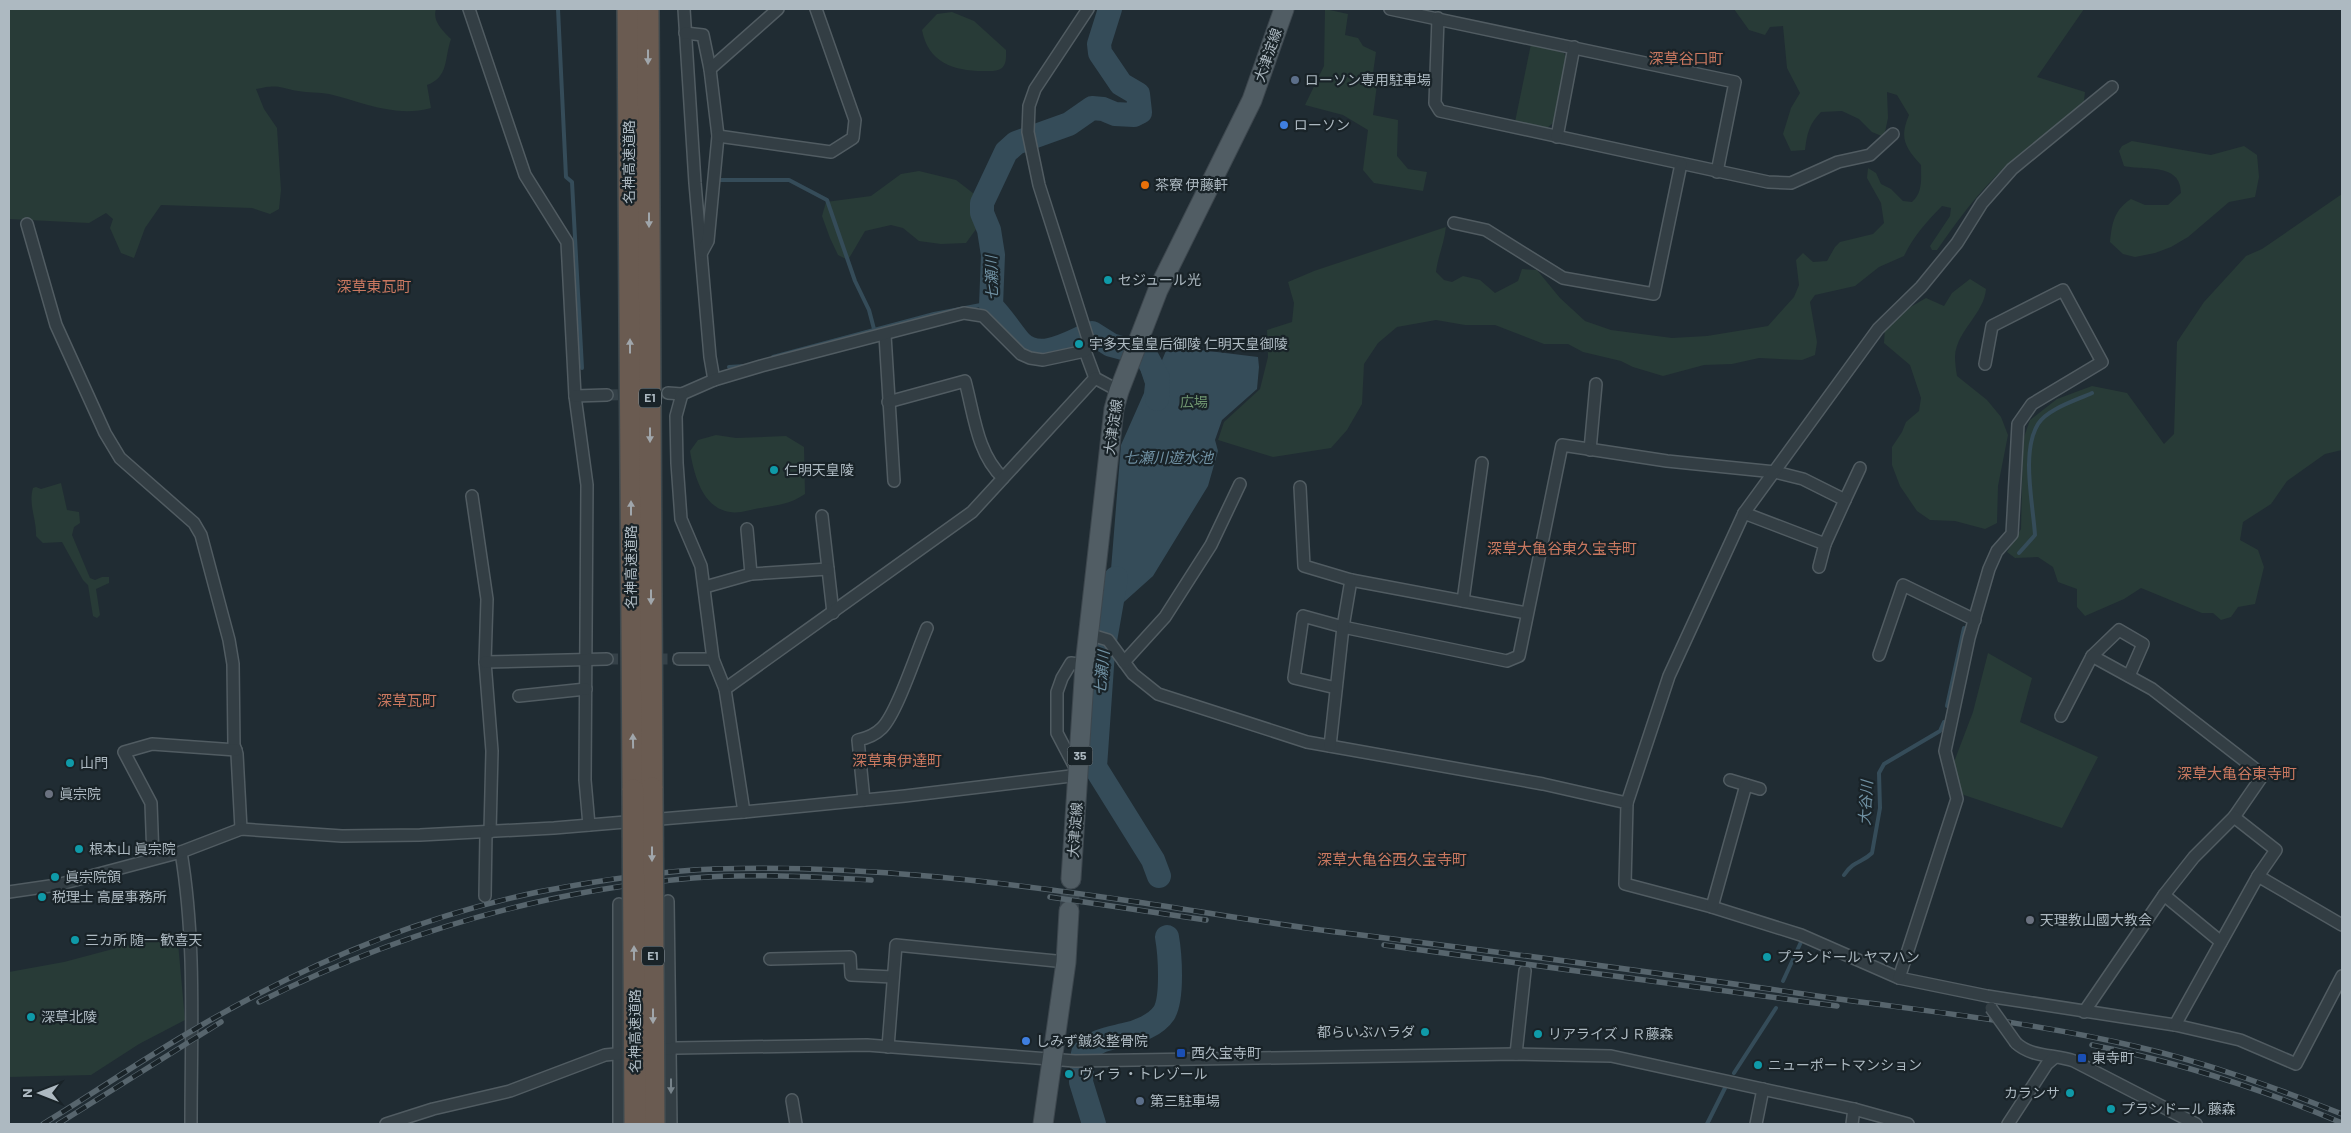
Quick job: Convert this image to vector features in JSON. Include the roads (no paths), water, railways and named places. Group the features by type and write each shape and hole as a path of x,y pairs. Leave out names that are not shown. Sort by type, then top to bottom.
{"highway":[{"name":"名神高速道路","path":"628,9 643,789 654,1124"},
{"name":"名神高速道路","path":"635,1124 643,789 648,9"}],"main road":[{"name":"大津淀線","path":"1071,879 1085,665 1098,637 1114,409 1118,391 1158,290 1252,100 1284,9"},
{"path":"1043,1124 1066,962 1070,911"}],"street":[{"path":"469,9 526,175 567,242 575,396 587,484 588,659 585,780 589,825"},
{"path":"684,9 701,253 710,357 714,380"},
{"path":"710,70 778,9"},
{"path":"718,136 831,152 853,138 855,120 816,9"},
{"path":"1088,9 1035,89 1028,106 1029,140 1039,184 1085,330 1087,347 1095,378 1118,391"},
{"path":"1390,9 1735,82 1717,172"},
{"path":"1438,18 1435,103 1440,111 1768,182 1791,183 1838,162 1870,155 1894,134"},
{"path":"685,33 703,35 710,70 718,136 708,241 701,253"},
{"path":"1557,137 1574,47"},
{"path":"2112,87 2012,169 1982,203 1956,243 1921,287 1878,329 1744,513 1669,676 1627,802 1625,884 1712,907 1805,936 1899,978 1987,996 2175,1025 2240,1040 2296,1064 2342,976"},
{"path":"1454,223 1486,230 1563,278 1654,294 1681,164"},
{"path":"27,224 56,325 105,433 120,458 194,523 201,535 229,640 233,664 241,829"},
{"path":"1899,978 1957,800 1945,751 1947,718 1970,618 1986,583 1989,570 1997,552 2012,534 2018,424 2032,404 2102,362 2063,290 1992,326 1985,364"},
{"path":"668,393 682,394 714,380 822,345 885,335 964,313 983,316 1022,354 1030,358 1043,360 1087,347"},
{"path":"885,335 894,481"},
{"path":"725,689 754,666 833,613 972,512 1095,378"},
{"path":"888,402 965,381 984,453 992,468 1003,478"},
{"path":"1590,450 1596,384"},
{"path":"682,394 676,416 677,462 682,519 701,566 714,659 725,689 744,812"},
{"path":"575,396 607,395"},
{"path":"1336,688 1294,678 1303,616 1343,627 1507,661 1519,656 1562,445 1667,461 1775,472 1803,479 1845,500"},
{"path":"1463,601 1482,463"},
{"path":"1818,567 1825,544 1860,468"},
{"path":"1124,662 1165,617 1212,546 1240,484"},
{"path":"1300,487 1304,566 1351,580 1527,614"},
{"path":"472,496 487,598 485,662 492,751 485,896"},
{"path":"1744,513 1825,544"},
{"path":"822,516 833,613"},
{"path":"747,529 751,574"},
{"path":"705,587 751,574 828,570"},
{"path":"1330,746 1343,627 1351,580"},
{"path":"1879,655 1903,585 1970,618"},
{"path":"864,800 858,740 871,737 884,727 894,708 927,628"},
{"path":"2061,716 2092,656 2119,630 2143,644 2129,676"},
{"path":"1098,637 1124,662 1133,674 1158,694 1307,742 1543,784 1627,802"},
{"path":"2084,1012 2164,895 2194,857 2234,817 2264,775 2152,689 2092,656"},
{"path":"485,662 606,659"},
{"path":"679,659 714,659"},
{"path":"9,892 57,885 181,852 241,829 342,836 488,832 744,812 1079,775 1057,732 1057,692 1062,678 1071,663 1085,665"},
{"path":"519,696 586,689"},
{"path":"153,858 151,803 124,752 152,744 236,750"},
{"path":"1730,780 1760,789"},
{"path":"1712,907 1746,785"},
{"path":"2175,1025 2258,876 2276,850 2234,817"},
{"path":"181,852 188,906 192,1039 191,1124"},
{"path":"2258,876 2342,925"},
{"path":"2164,895 2221,942"},
{"path":"668,901 671,1124"},
{"path":"619,904 619,1124"},
{"path":"888,1047 896,945 1066,962"},
{"path":"770,959 850,957 851,975 893,977"},
{"path":"1516,1054 1525,971"},
{"path":"1987,996 1991,1008 2021,1048 2054,1058 2067,1058 2081,1064 2196,1124"},
{"path":"386,1124 433,1109 510,1091 606,1055 620,1052 671,1049 888,1047 1075,1061 1516,1054 1611,1056 1854,1109 1908,1124"},
{"path":"2013,1124 2047,1064 2054,1058"},
{"path":"1756,1124 1763,1089"},
{"path":"792,1100 796,1124"},
{"path":"1852,1124 1854,1109"}],"water":[{"name":"七瀬川遊水池","path":"1168,346 1258,357 1257,389 1222,420 1215,440 1218,451 1208,486 1153,576 1115,610 1102,608 1110,582 1121,445 1144,393 1145,384 1141,372 1160,365"}],"waterway":[{"path":"558,9 566,177 572,182 582,368"},
{"name":"七瀬川","path":"1110,9 1099,44 1100,53 1121,84 1138,94 1140,112 1134,115 1115,114 1103,109 1092,108 1069,124 1016,143 1006,152 982,203 982,213 989,230 993,255 991,306 1020,342 1028,348 1037,351 1066,345 1092,333 1111,345 1145,354 1158,378 1157,399"},
{"path":"718,180 789,180 827,200 855,281 869,310 874,329"},
{"path":"773,357 934,314 986,304 991,306"},
{"path":"729,367 745,366"},
{"name":"大谷川","path":"2019,553 2035,535 2029,463 2033,435 2038,424 2055,409 2092,393"},
{"name":"七瀬川","path":"1116,578 1103,652 1095,767 1153,860 1159,876"},
{"name":"大谷川","path":"1947,706 1964,628"},
{"name":"大谷川","path":"1844,875 1851,867 1872,853 1880,808 1879,773 1884,764 1940,731 1944,722"},
{"name":"七瀬川","path":"1094,1124 1081,1082 1083,1053 1092,1045 1102,1041 1141,1030 1156,1021 1164,1013 1170,987 1167,937"},
{"name":"大谷川","path":"1783,981 1801,942"},
{"name":"大谷川","path":"1734,1073 1776,1008"},
{"name":"大谷川","path":"1707,1124 1725,1088"}],"tunnel":[{"path":"607,395 668,393"},
{"path":"607,659 679,659"},
{"path":"1069,911 1071,879"}],"railway":[{"path":"43,1124 156,1052 235,1006 318,965 404,930 493,903 582,884 671,872 768,868 876,872 1038,888 1320,930 1649,972 2024,1025 2062,1031 2164,1053 2216,1068 2342,1114"},
{"path":"259,1002 310,978 416,936 470,919 580,893 636,884 737,876 871,880"},
{"path":"1050,897 1206,920"},
{"path":"1384,945 1837,1006"},
{"path":"58,1124 221,1022"},
{"path":"2092,1045 2188,1068 2281,1099 2342,1123"}],"place":[{"name":"ローソン専用駐車場","path":"1295,80"},
{"name":"ローソン","path":"1284,125"},
{"name":"茶寮 伊藤軒","path":"1145,185"},
{"name":"セジュール光","path":"1108,280"},
{"name":"宇多天皇皇后御陵 仁明天皇御陵","path":"1079,344"},
{"name":"仁明天皇陵","path":"774,470"},
{"name":"山門","path":"70,763"},
{"name":"眞宗院","path":"49,794"},
{"name":"根本山 眞宗院","path":"79,849"},
{"name":"眞宗院領","path":"55,877"},
{"name":"税理士 高屋事務所","path":"42,897"},
{"name":"天理教山國大教会","path":"2030,920"},
{"name":"三カ所 随一 歓喜天","path":"75,940"},
{"name":"プランドール ヤマハン","path":"1767,957"},
{"name":"深草北陵","path":"31,1017"},
{"name":"都らいぶハラダ","path":"1425,1032"},
{"name":"リアライズＪＲ藤森","path":"1538,1034"},
{"name":"しみず鍼灸整骨院","path":"1026,1041"},
{"name":"西久宝寺町","path":"1181,1053"},
{"name":"東寺町","path":"2082,1058"},
{"name":"ニューポートマンション","path":"1758,1065"},
{"name":"ヴィラ ・トレゾール","path":"1069,1074"},
{"name":"カランサ","path":"2070,1093"},
{"name":"第三駐車場","path":"1140,1101"},
{"name":"プランドール 藤森","path":"2111,1109"}],"district":[{"name":"深草谷口町","path":"1686,59"},
{"name":"深草東瓦町","path":"374,287"},
{"name":"深草大亀谷東久宝寺町","path":"1562,549"},
{"name":"深草瓦町","path":"407,701"},
{"name":"深草東伊達町","path":"897,761"},
{"name":"深草大亀谷東寺町","path":"2237,774"},
{"name":"深草大亀谷西久宝寺町","path":"1392,860"}],"park label":[{"name":"広場","path":"1194,402"}]}
